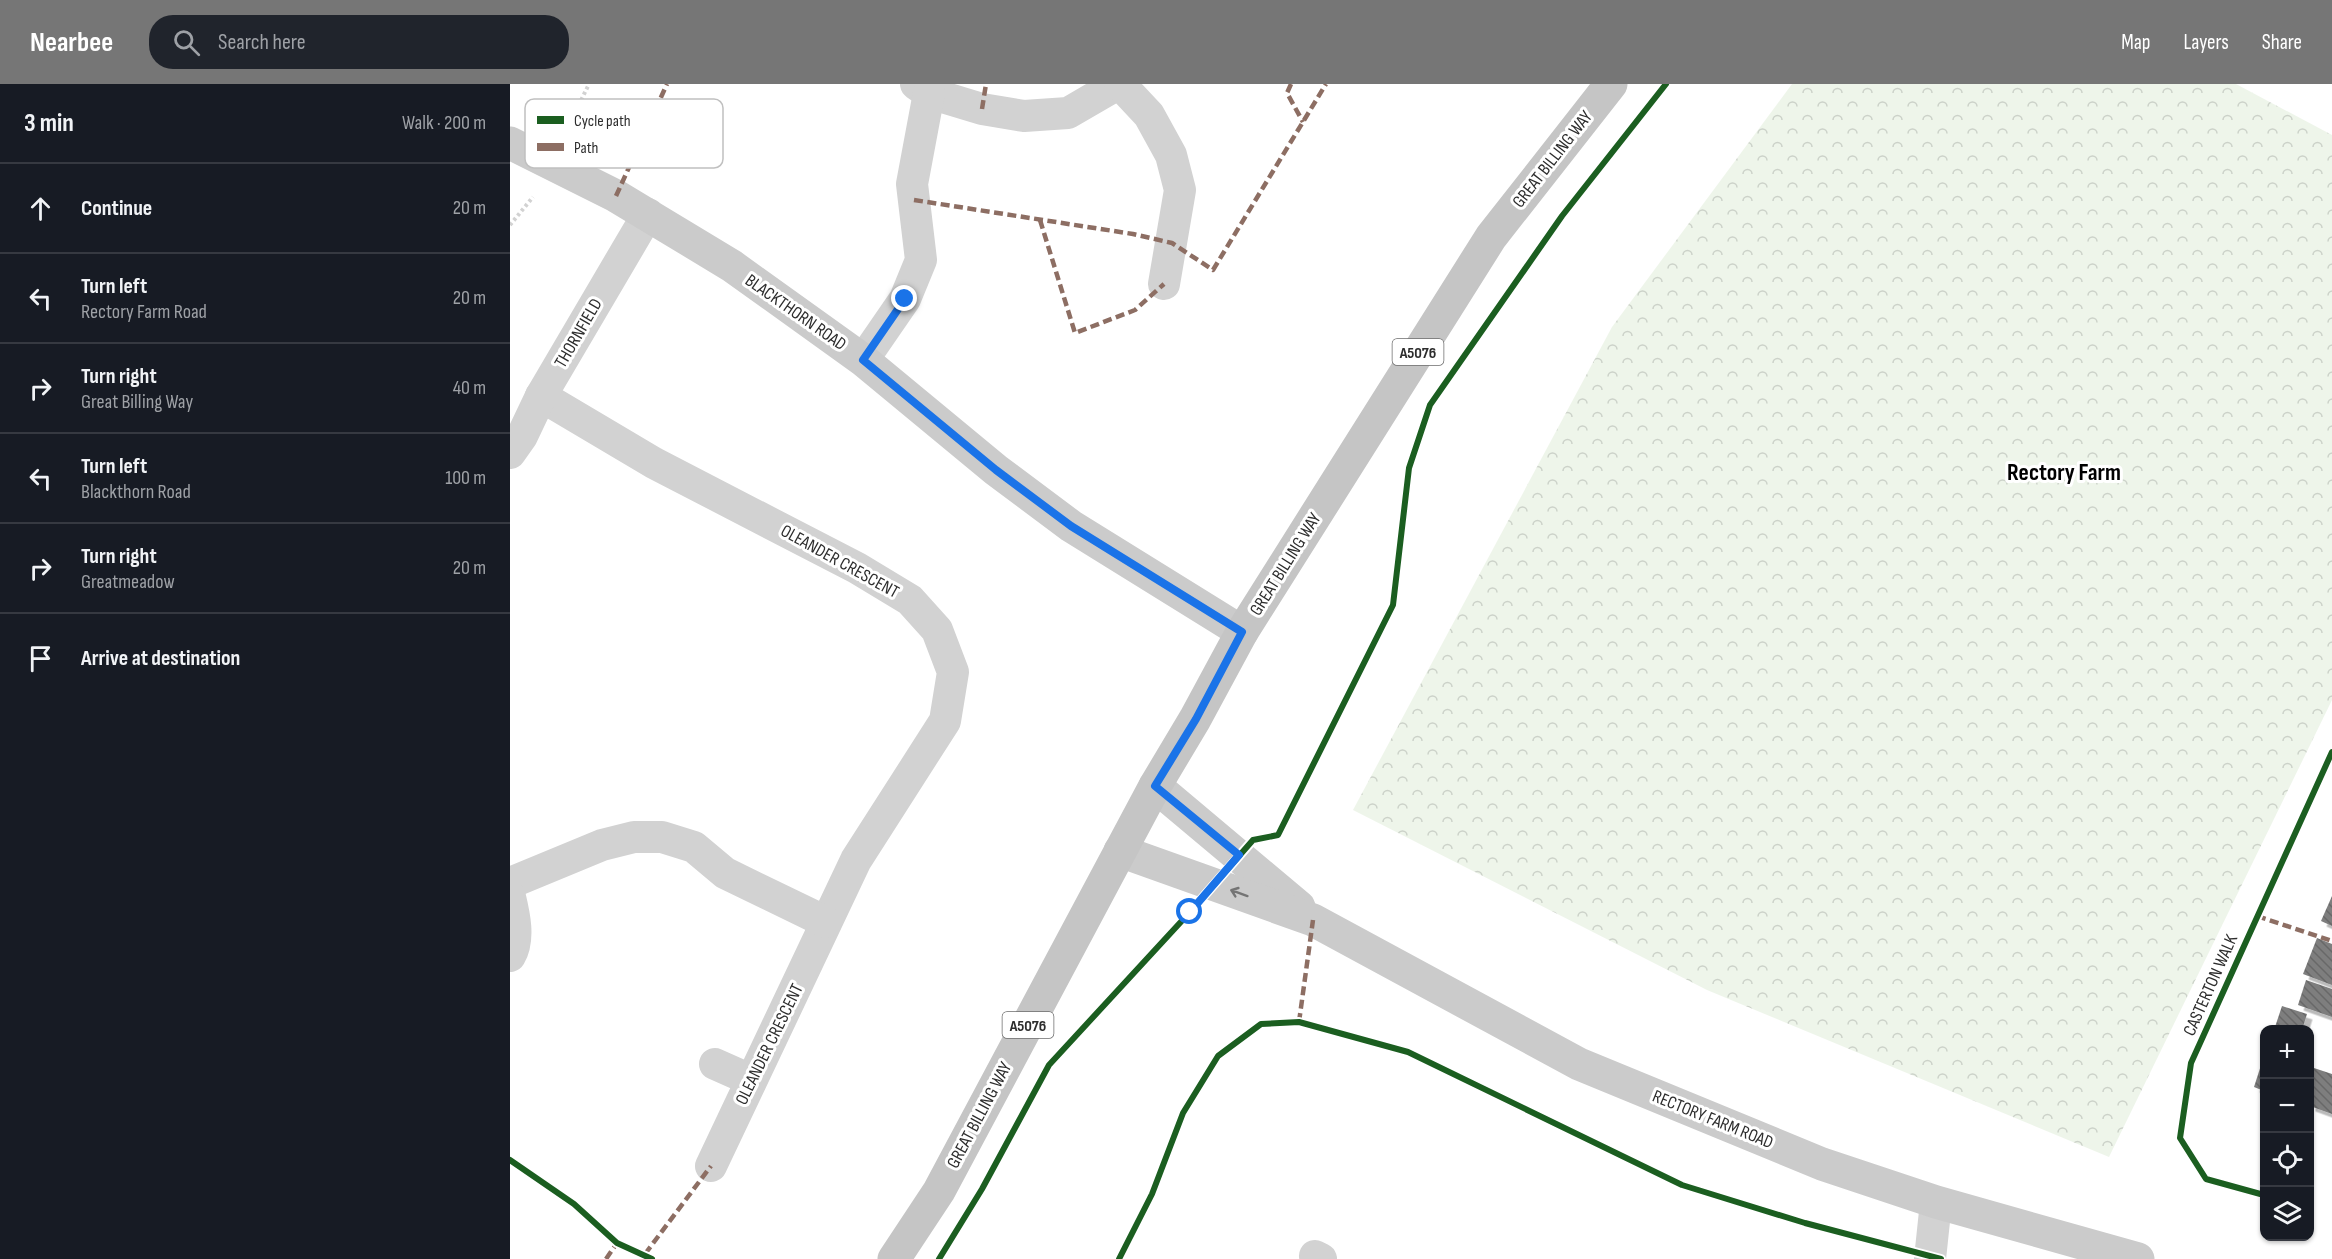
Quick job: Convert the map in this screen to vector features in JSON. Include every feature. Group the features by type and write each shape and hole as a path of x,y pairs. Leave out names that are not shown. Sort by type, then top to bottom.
{"main road":[{"name":"GREAT BILLING WAY","path":"894,1259 939,1191 1155,786 1196,719 1242,632 1491,237 1611,84"}],"street":[{"path":"863,360 905,299 921,260 912,184 922,88 982,109 1024,116 1068,113 1119,84 1149,115 1171,155 1180,190 1164,284"},
{"name":"BLACKTHORN ROAD","path":"510,143 525,150"},
{"name":"BLACKTHORN ROAD","path":"563,168 648,214 732,266 863,360 996,470 1071,526 1242,632"},
{"name":"THORNFIELD","path":"510,453 522,436 541,396 648,214"},
{"name":"OLEANDER CRESCENT","path":"541,396 654,463 857,568 910,600 937,630 953,672 945,721 856,860 711,1166"},
{"name":"RECTORY FARM ROAD","path":"1155,786 1314,920"},
{"path":"510,883 602,845 634,837 662,837 694,847 725,873 826,922"},
{"name":"RECTORY FARM ROAD","path":"1120,851 1314,920 1579,1064 1822,1164 1935,1202 2138,1259"},
{"path":"510,897 515,918 513,950 510,956"},
{"path":"715,1064 751,1080"},
{"path":"1930,1259 1935,1202"}],"path":[{"path":"582,99 589,84"},
{"path":"510,225 533,197"}],"green space":[{"path":"1792,84 2236,84 2332,135 2332,700 2109,1157 1707,990 1353,810 1612,327"}],"building":[{"path":"2332,896 2332,926 2321,921"},
{"path":"2317,938 2332,944 2332,985 2303,974"},
{"path":"2306,980 2332,989 2332,1017 2298,1005"},
{"path":"2282,1006 2307,1014 2304,1025 2276,1025"},
{"path":"2260,1068 2260,1089 2254,1087"},
{"path":"2314,1068 2332,1074 2332,1114 2314,1107"}],"marked path":[{"path":"660,99 667,84"},
{"path":"982,109 986,84"},
{"path":"1291,84 1287,93 1303,122"},
{"path":"914,200 1133,234 1172,243 1213,270 1326,84"},
{"path":"616,196 629,168"},
{"path":"1040,220 1075,333 1135,310 1164,284"},
{"path":"2257,916 2332,941"},
{"path":"1299,1022 1313,920"},
{"path":"645,1254 711,1166"},
{"path":"606,1259 617,1243"}],"cycle path":[{"path":"939,1259 982,1189 1049,1065 1253,840 1278,835 1393,605 1409,468 1430,405 1562,216 1666,84"},
{"name":"CASTERTON WALK","path":"2260,1194 2206,1179 2180,1138 2191,1063 2332,752"},
{"path":"1119,1259 1152,1194 1183,1113 1218,1056 1261,1024 1299,1022 1408,1052 1682,1185 1805,1223 1941,1259"},
{"path":"510,1160 574,1204 617,1243 652,1259"}],"district":[{"name":"Rectory Farm","path":"2064,472"}],"route":[{"path":"905,299 863,360 996,470 1071,526 1242,632 1196,719 1155,786 1239,855 1190,912"}]}
